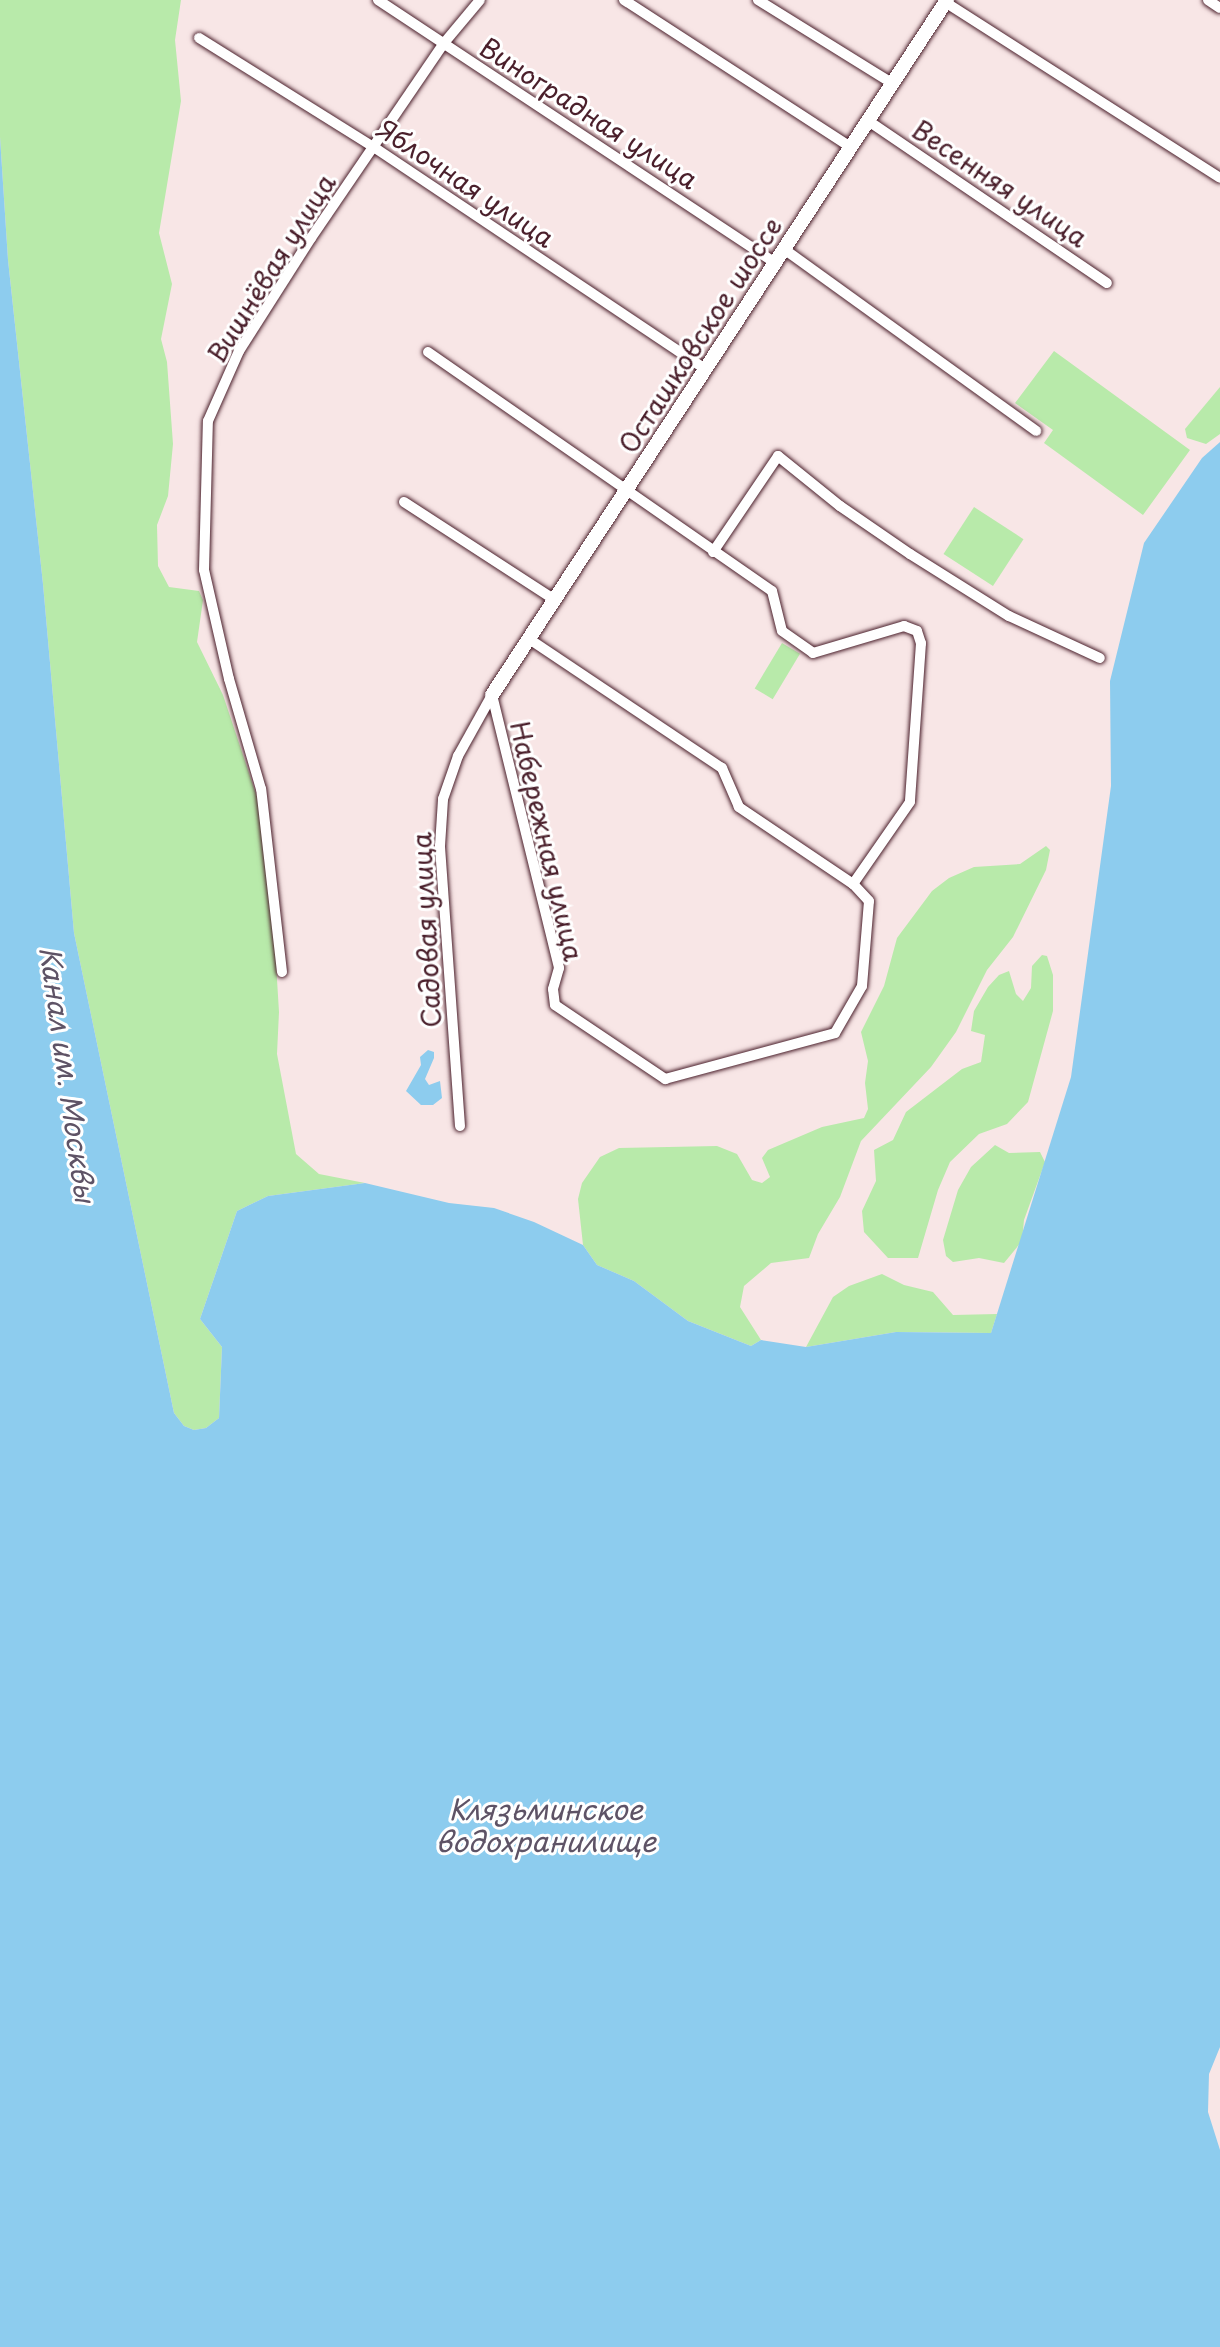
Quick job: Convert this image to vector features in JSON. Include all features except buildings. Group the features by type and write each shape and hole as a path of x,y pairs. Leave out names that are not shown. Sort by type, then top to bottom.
{"street":[{"name":"Виноградная улица","path":"378,0 776,263"},
{"name":"Вишнёвая улица","path":"282,972 261,789 229,679 204,570 208,421 239,351 311,238 444,43 480,0"},
{"path":"624,0 850,147"},
{"path":"758,0 892,83"},
{"path":"1208,0 1220,8"},
{"path":"946,1 1220,178"},
{"name":"Осташковское шоссе","path":"492,695 946,1"},
{"name":"Яблочная улица","path":"199,38 375,148 706,370"},
{"name":"Весенняя улица","path":"867,120 1107,283"},
{"path":"784,249 1036,431"},
{"path":"428,352 772,591 782,631 813,653 904,626 917,631 921,643 910,802 853,884 739,807 722,768 528,638"},
{"path":"713,552 778,456 840,506 1009,616 1100,658"},
{"path":"404,502 555,600"},
{"name":"Набережная улица","path":"492,695 559,968 553,989 555,1005 665,1079 835,1033 862,986 869,901 853,884"},
{"name":"Садовая улица","path":"460,1126 440,846 443,799 458,756 492,695"}],"green space":[{"path":"0,0 181,0 175,40 181,101 159,233 172,284 161,339 167,362 173,444 168,496 157,525 158,566 169,587 199,591 203,600 197,642 223,695 259,803 272,898 279,1012 277,1054 296,1154 319,1174 365,1183 268,1196 237,1211 200,1319 222,1347 219,1418 206,1428 194,1430 184,1426 174,1413 74,933 43,584 8,260 0,137"},
{"path":"1054,351 1190,450 1143,515 1044,443 1053,430 1015,403"},
{"path":"1220,387 1220,434 1206,444 1187,438 1185,429"},
{"path":"974,507 1023,539 993,586 944,554"},
{"path":"782,643 800,654 773,699 755,688"},
{"path":"1046,846 1050,850 1046,870 1013,937 987,970 956,1032 931,1067 861,1141 840,1197 818,1234 809,1258 771,1263 744,1286 740,1307 761,1340 751,1346 688,1321 634,1281 597,1265 583,1245 578,1199 582,1183 600,1157 619,1148 717,1146 737,1154 752,1180 762,1183 770,1177 762,1158 768,1150 822,1127 864,1118 868,1109 865,1083 868,1061 861,1032 884,986 897,938 932,891 949,878 974,867 1020,864"},
{"path":"1042,955 1047,956 1053,975 1053,1011 1028,1102 1007,1124 979,1134 950,1162 938,1190 918,1258 888,1258 864,1232 862,1211 876,1181 874,1150 893,1140 906,1112 962,1069 981,1062 985,1035 971,1031 974,1011 988,987 999,975 1009,971 1016,994 1023,1001 1031,988 1032,966"},
{"path":"995,1145 1009,1153 1040,1152 1045,1162 1024,1220 1022,1241 1004,1263 979,1258 953,1262 946,1256 943,1240 958,1190 971,1167"},
{"path":"882,1274 904,1285 933,1292 953,1315 997,1314 991,1333 896,1332 806,1347 833,1297 849,1286"}],"water":[{"name":"Клязьминское водохранилище","path":"0,137 8,260 43,584 74,933 174,1413 184,1426 194,1430 206,1428 219,1418 222,1347 200,1319 237,1211 268,1196 365,1183 449,1203 494,1208 534,1222 583,1245 597,1265 634,1281 688,1321 751,1346 761,1340 806,1347 896,1332 991,1333 1071,1077 1111,786 1110,681 1144,543 1202,458 1220,442 1220,2047 1209,2074 1208,2112 1220,2150 1220,2347 0,2347"},
{"path":"428,1050 434,1052 434,1058 425,1079 429,1085 440,1081 442,1098 433,1105 421,1105 406,1091 421,1065 420,1057"}],"water label":[{"name":"Канал им. Москвы","path":"68,1074"}]}
